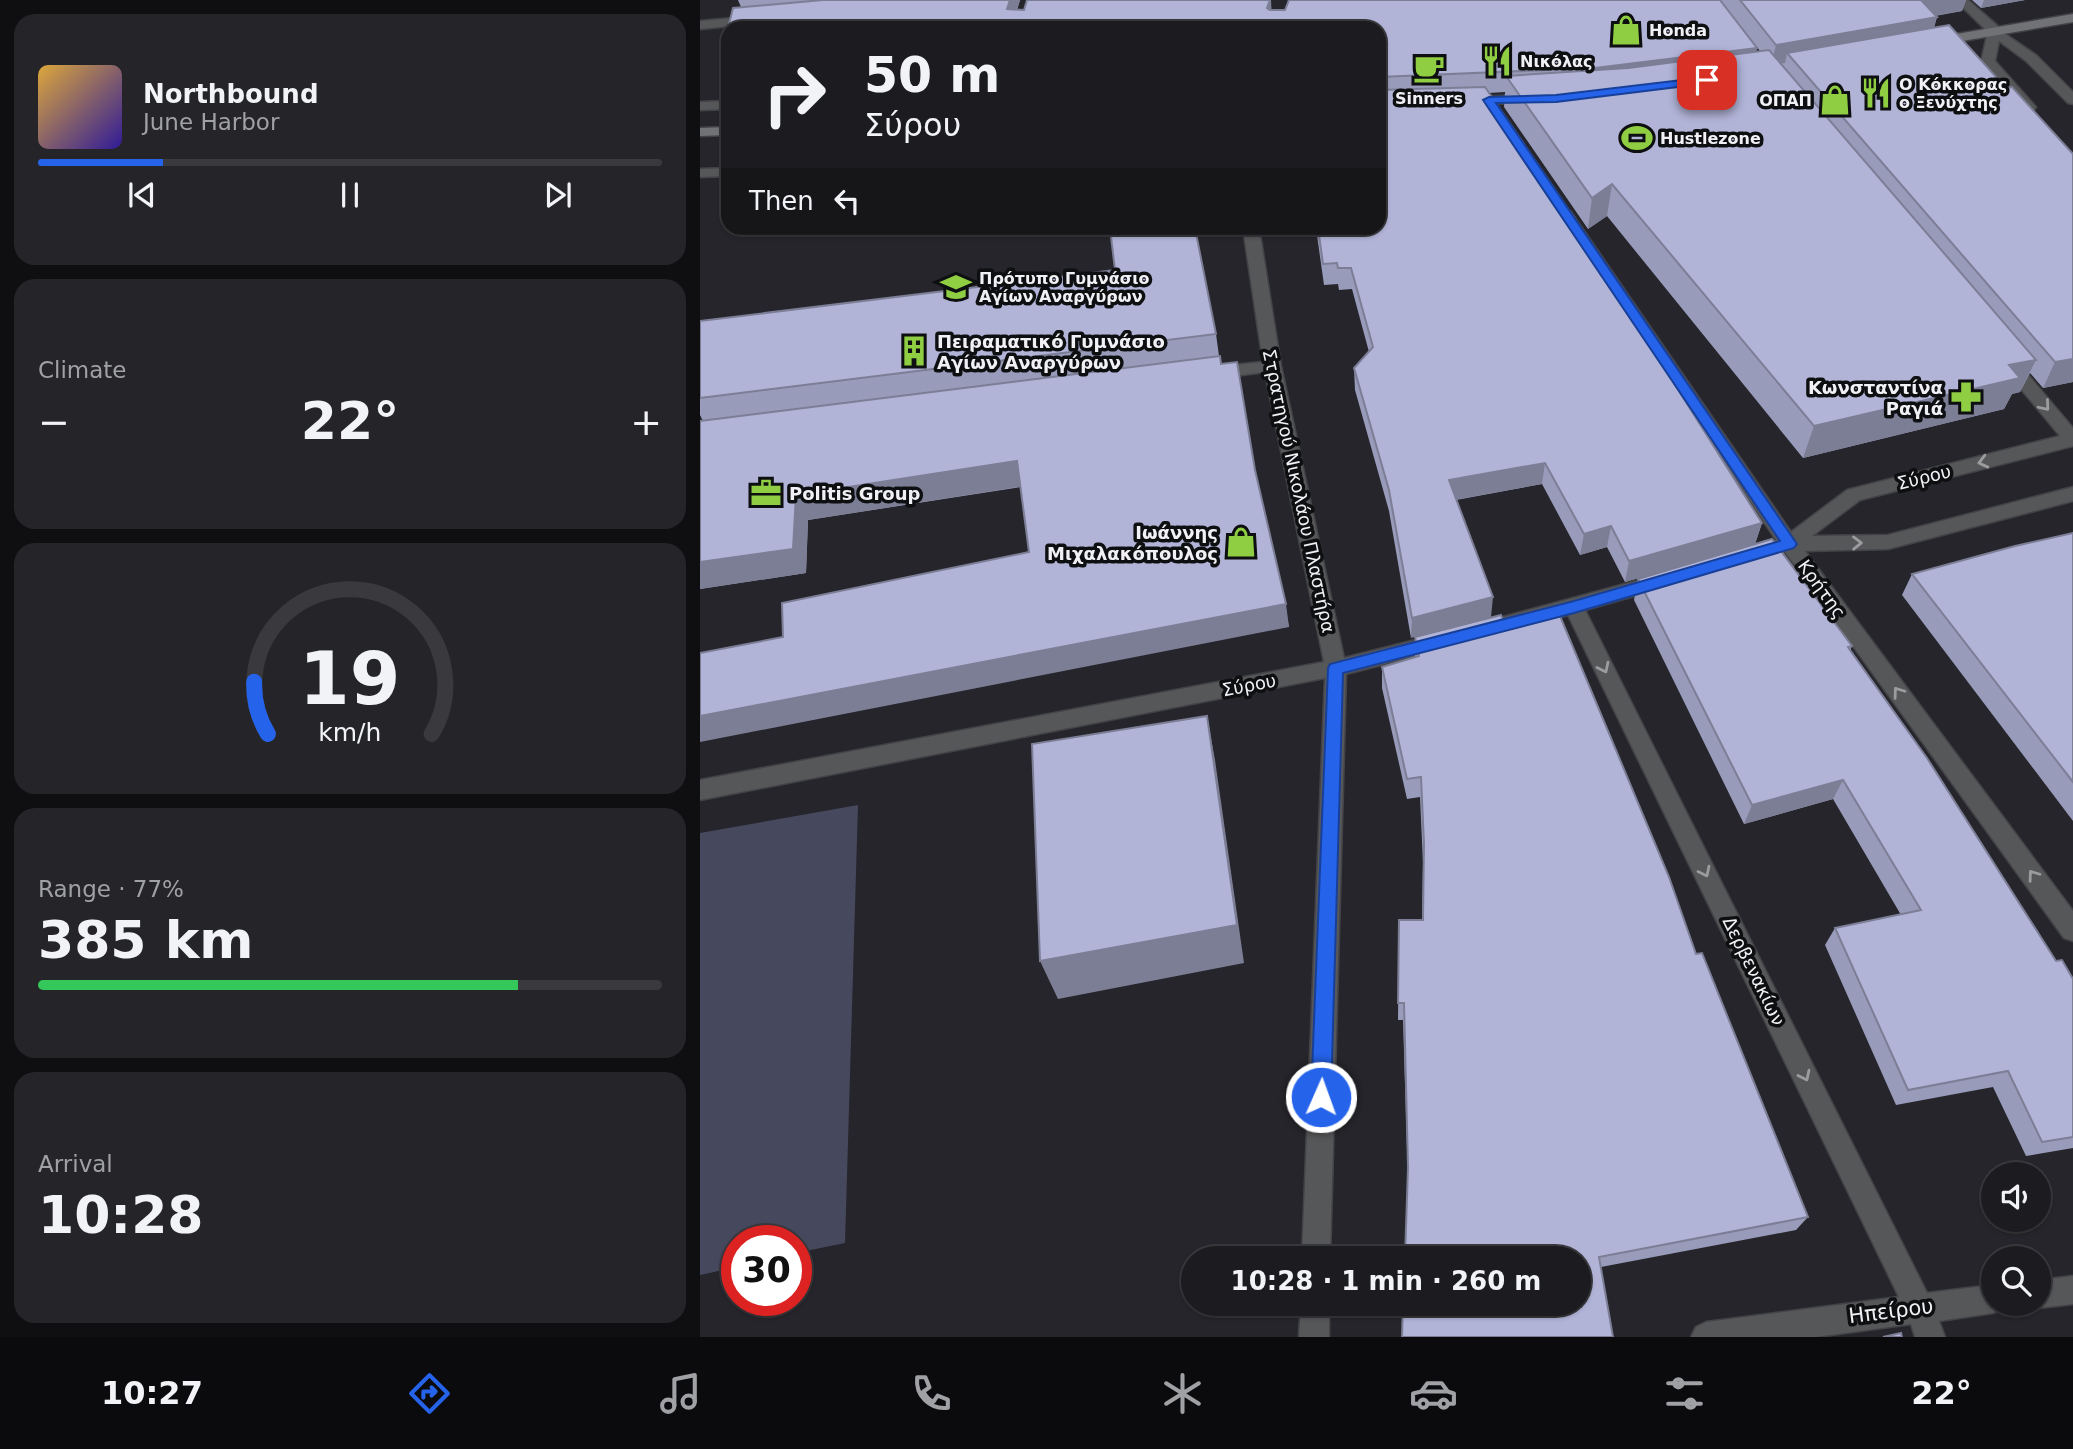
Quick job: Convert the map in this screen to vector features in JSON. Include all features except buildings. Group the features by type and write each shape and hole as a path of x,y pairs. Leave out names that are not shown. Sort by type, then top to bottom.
{"main road":[{"path":"1914,46 2073,18"},
{"path":"1448,102 1543,99"},
{"path":"700,132 721,131"}],"street":[{"path":"1961,0 1995,31 2031,58 2073,100"},
{"path":"745,21 767,19"},
{"path":"700,25 721,23"},
{"path":"1995,31 1988,62 2035,114"},
{"path":"1489,100 1502,120"},
{"path":"700,106 721,105"},
{"path":"700,173 721,172"},
{"name":"Κρήτης","path":"1555,198 1789,544 2073,930"},
{"name":"Στρατηγού Νικολάου Πλαστήρα","path":"1252,235 1272,366 1336,668 1316,1246"},
{"path":"1994,345 2073,439"},
{"path":"1191,376 1272,366"},
{"name":"Σύρου","path":"1789,544 1854,495 2073,439"},
{"name":"Σύρου","path":"1726,562 1789,544 1888,542 2073,494"},
{"name":"Σύρου","path":"700,790 1336,668 1574,607 1675,577"},
{"name":"Δερβενακίων","path":"1574,607 1919,1307 1930,1337"},
{"path":"2051,1293 2073,1290"},
{"name":"Ηπείρου","path":"1706,1337 1981,1299"},
{"path":"1314,1337 1315,1316"}],"shaded area":[{"path":"858,805 845,1243 812,1250 812,1225 721,1225 721,1270 700,1275 700,833"}],"place":[{"name":"Honda","path":"1626,30"},
{"name":"Νικόλας","path":"1497,61"},
{"name":"Sinners","path":"1429,68"},
{"name":"Ο Κόκκορας ο Ξενύχτης","path":"1876,93"},
{"name":"ΟΠΑΠ","path":"1835,100"},
{"name":"Hustlezone","path":"1637,138"},
{"name":"Πρότυπο Γυμνάσιο Αγίων Αναργύρων","path":"956,287"},
{"name":"Πειραματικό Γυμνάσιο Αγίων Αναργύρων","path":"914,351"},
{"name":"Κωνσταντίνα Ραγιά","path":"1966,397"},
{"name":"Politis Group","path":"766,493"},
{"name":"Ιωάννης Μιχαλακόπουλος","path":"1241,542"}],"route":[{"path":"1321,1097 1336,668 1574,607 1789,544 1489,100 1556,99 1707,80"}]}
